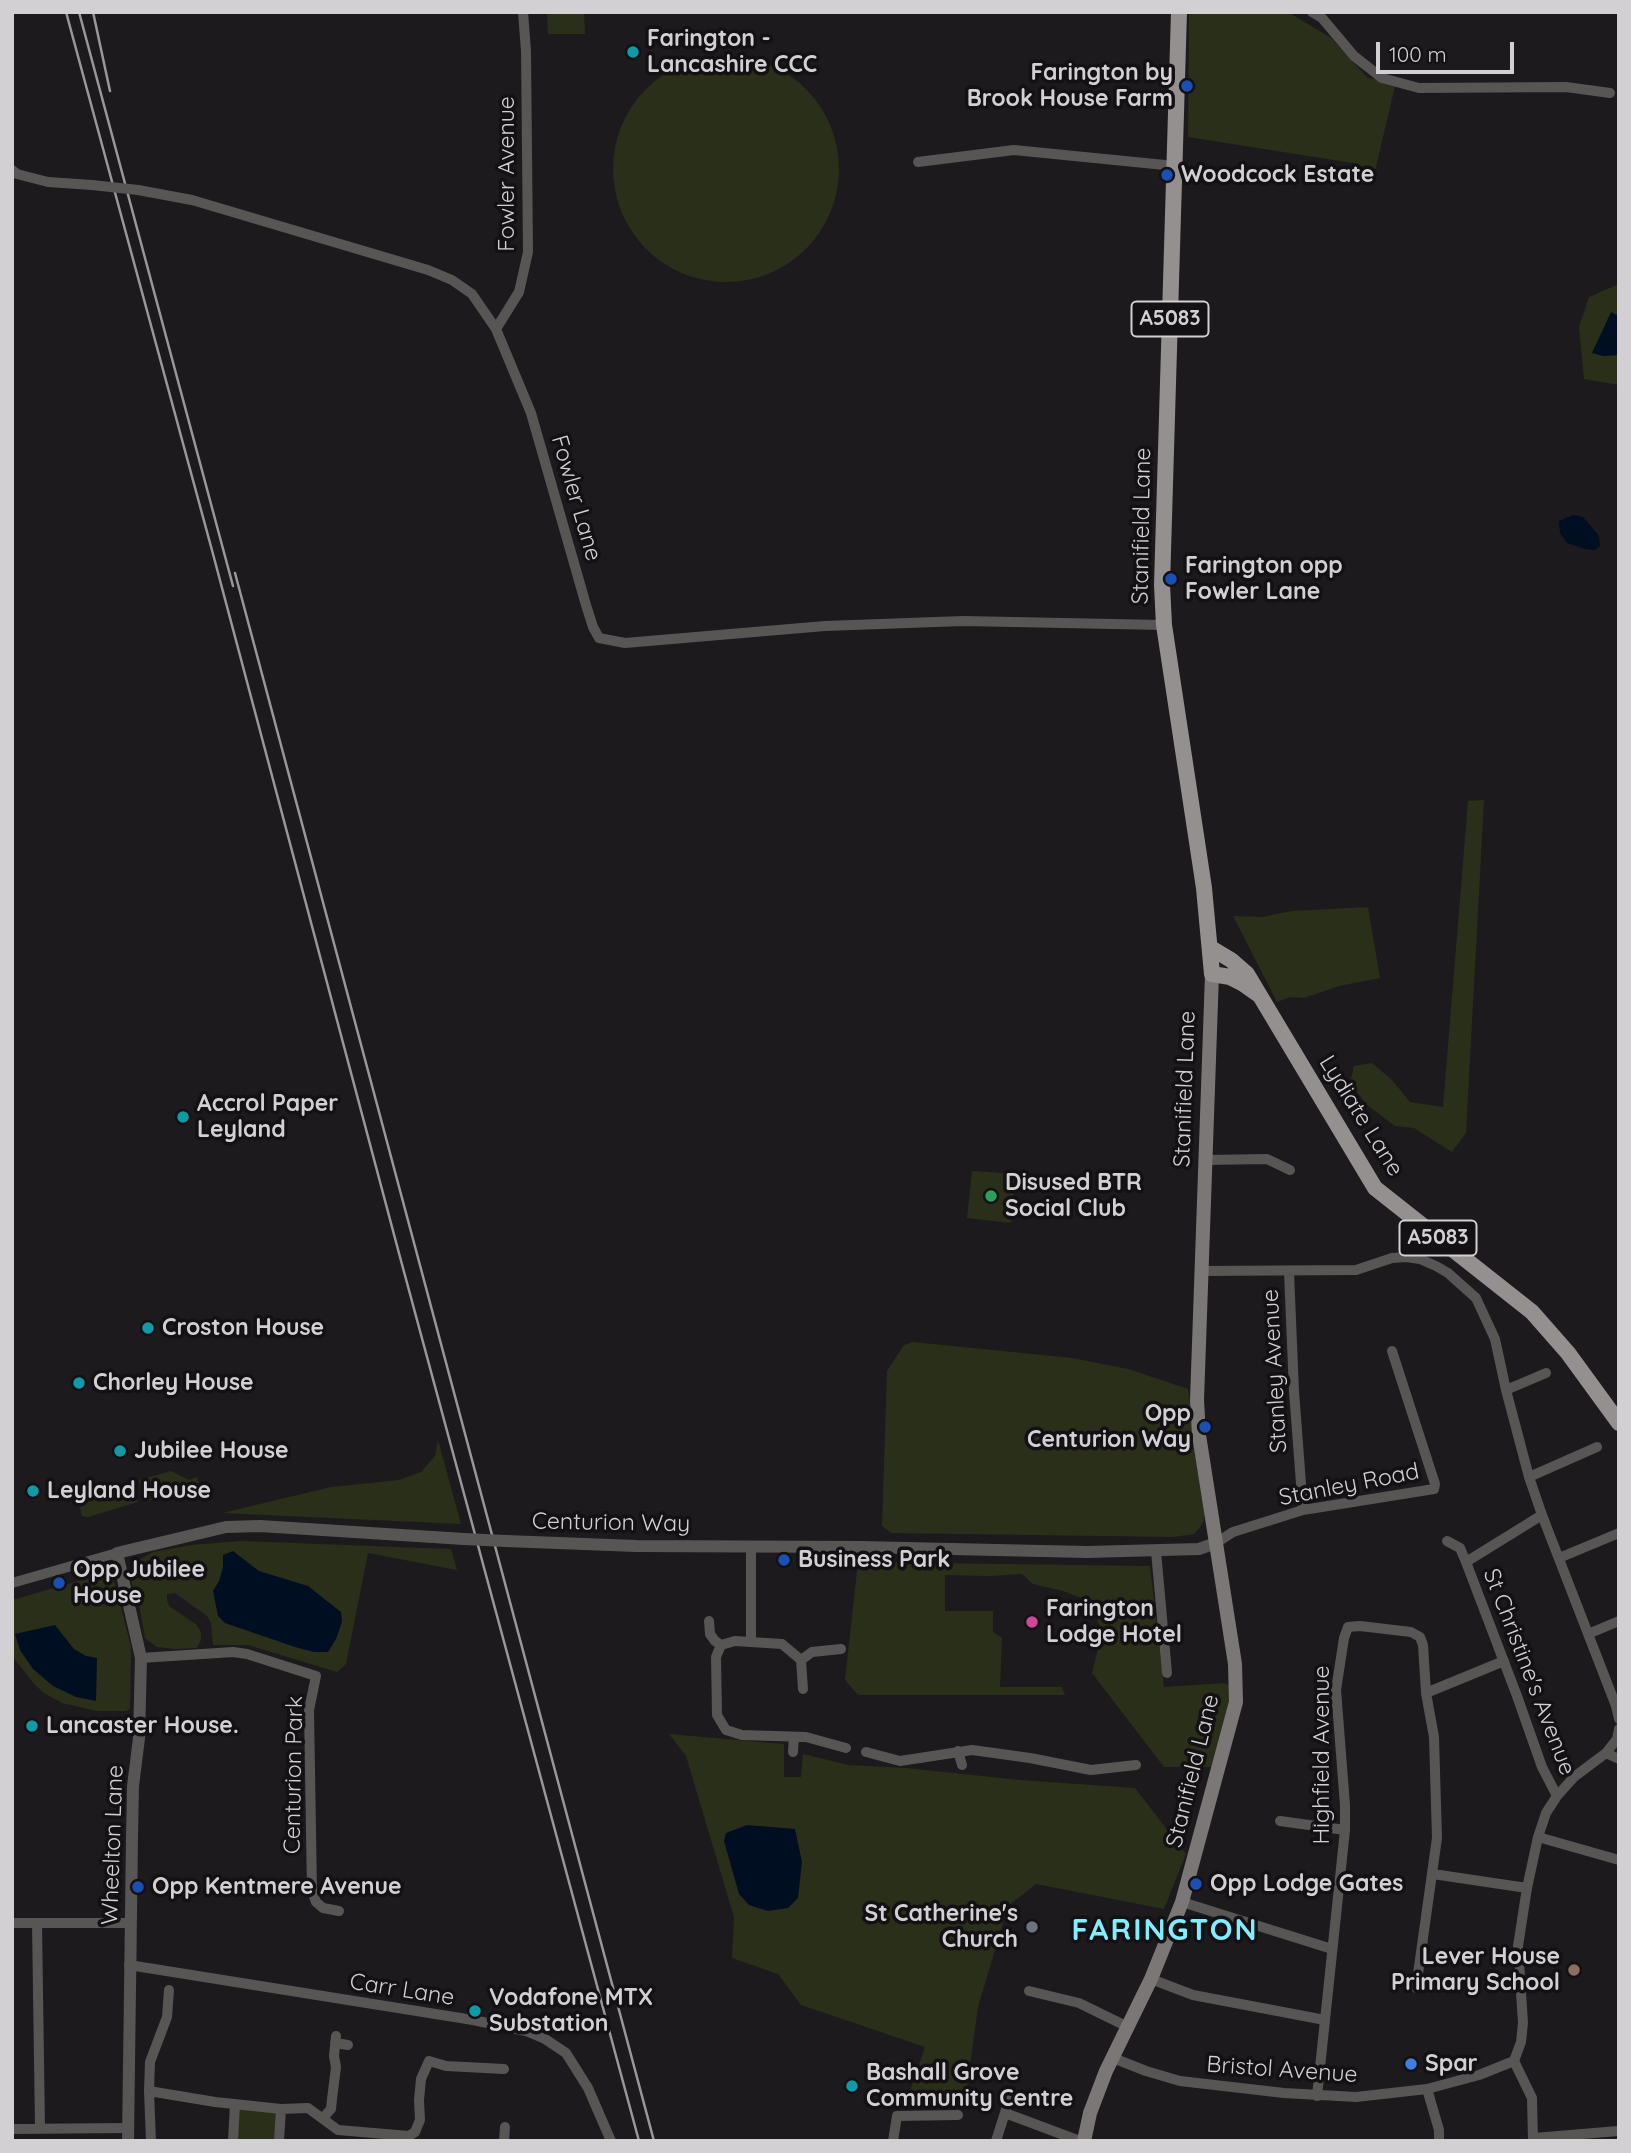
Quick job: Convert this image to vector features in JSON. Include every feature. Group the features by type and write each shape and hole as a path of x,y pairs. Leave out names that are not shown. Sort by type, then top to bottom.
{"main road":[{"name":"Stanifield Lane","path":"1082,2141 1090,2113 1113,2058 1151,1979 1182,1902 1236,1702 1235,1664 1199,1435 1197,1400 1212,975 1204,888 1164,625 1162,585 1179,12"},
{"name":"Lydiate Lane","path":"1210,948 1247,974 1375,1188 1531,1312 1568,1353 1619,1423"},
{"name":"Lydiate Lane","path":"1212,975 1230,977 1259,995"}],"street":[{"name":"Fowler Avenue","path":"496,329 519,292 528,252 526,51 523,12"},
{"path":"1320,14 1354,56 1381,78 1419,88 1566,87 1610,93"},
{"path":"918,162 1014,150 1175,166"},
{"name":"Fowler Lane","path":"12,170 17,174 48,182 138,190 192,200 428,270 453,280 472,294 496,329 531,413 586,605 599,638 625,643 825,626 963,621 1164,625"},
{"path":"1206,1160 1267,1158 1290,1170"},
{"path":"1201,1271 1356,1270 1392,1258 1406,1257 1420,1259 1448,1273 1476,1298 1495,1339 1529,1477 1619,1719"},
{"name":"Stanley Avenue","path":"1289,1272 1303,1510"},
{"name":"Stanley Road","path":"1216,1542 1233,1532 1303,1510 1434,1489 1435,1484 1392,1351"},
{"path":"1506,1390 1546,1373"},
{"path":"1529,1477 1597,1447"},
{"name":"St Christine's Avenue","path":"1466,1562 1542,1515"},
{"name":"Centurion Way","path":"12,1583 117,1553 226,1527 611,1545 1087,1552 1199,1549 1216,1542"},
{"path":"1559,1558 1619,1533"},
{"name":"St Christine's Avenue","path":"1447,1541 1460,1548 1466,1562 1542,1767 1556,1796"},
{"path":"751,1546 751,1641"},
{"path":"1156,1551 1167,1672"},
{"name":"Wheelton Lane","path":"117,1553 141,1658 139,1738 133,1799 128,2135"},
{"path":"709,1621 710,1634 721,1645 735,1641 782,1644 801,1660 803,1689"},
{"path":"1588,1634 1619,1621"},
{"name":"Highfield Avenue","path":"1317,2096 1345,1830 1336,1690 1348,1627 1411,1632 1420,1637 1423,1645 1426,1693"},
{"path":"721,1645 716,1657 717,1716 726,1730 742,1735 806,1737 846,1748"},
{"path":"801,1660 813,1652 841,1649"},
{"name":"Centurion Park","path":"141,1658 247,1654 316,1676 309,1710 312,1891 316,1902 323,1908 339,1911"},
{"path":"1416,1988 1437,1838 1434,1737 1426,1693 1504,1661"},
{"path":"1618,2131 1533,2140 1532,2098 1514,2061 1521,2042 1522,2023 1518,1946 1538,1838 1546,1813 1556,1796 1574,1777 1606,1753 1617,1739 1619,1729"},
{"path":"793,1752 794,1737"},
{"path":"866,1752 900,1761 972,1750 1091,1770 1136,1765"},
{"path":"958,1751 962,1765"},
{"path":"1606,1753 1619,1759"},
{"path":"1280,1821 1345,1830"},
{"path":"1538,1838 1619,1860"},
{"path":"1433,1874 1527,1888"},
{"path":"1182,1902 1332,1949"},
{"path":"12,1923 131,1923"},
{"path":"37,1923 40,2128"},
{"name":"Carr Lane","path":"129,1965 461,2018 526,2031 545,2039 566,2053 588,2088 611,2141"},
{"path":"1151,1979 1193,1995 1325,2020"},
{"path":"151,2141 150,2062 167,2017 169,1990"},
{"path":"1029,1990 1079,2004 1128,2027"},
{"path":"323,2118 331,2109 336,2067 335,2040 348,2045"},
{"name":"Bristol Avenue","path":"1113,2058 1180,2081 1317,2096 1356,2097 1427,2089 1479,2076 1514,2061"},
{"path":"149,2091 281,2109 307,2108 338,2130 391,2138 409,2136 418,2128 421,2080 429,2061 446,2066 504,2069"},
{"path":"1427,2089 1439,2130 1439,2141"},
{"path":"996,2141 1009,2099"},
{"path":"233,2141 235,2104"},
{"path":"279,2141 281,2109"},
{"path":"1005,2113 1082,2141"},
{"path":"893,2141 897,2116 958,2115"},
{"path":"503,2141 505,2127"},
{"path":"12,2129 40,2128 128,2135"}],"green space":[{"path":"547,12 584,12 585,34 548,34"},
{"path":"1189,12 1288,12 1331,38 1368,78 1396,82 1375,171 1353,163 1188,137"},
{"path":"726,56 769,65 789,75 806,89 820,106 830,126 839,169 830,212 820,232 806,249 789,263 769,273 726,282 683,273 663,263 646,249 632,232 622,212 613,169 622,126 632,106 646,89 663,75 683,65"},
{"path":"1619,284 1619,385 1584,379 1579,327 1589,297"},
{"path":"1484,800 1466,1133 1452,1152 1414,1128 1395,1126 1367,1105 1350,1083 1354,1066 1372,1063 1392,1080 1410,1102 1443,1107 1468,801"},
{"path":"1368,907 1380,978 1339,986 1304,998 1290,997 1277,1002 1233,916 1262,917 1292,911"},
{"name":"Disused BTR Social Club","path":"972,1171 1015,1174 1011,1223 967,1218"},
{"path":"913,1342 1072,1358 1128,1369 1188,1389 1205,1510 1200,1527 1194,1534 1173,1537 891,1533 882,1526 887,1371 904,1345"},
{"path":"438,1440 461,1524 222,1513 331,1487 399,1480 421,1472 435,1456"},
{"path":"171,1471 189,1480 197,1477 200,1487 145,1500 139,1480"},
{"path":"130,1481 138,1502 88,1517 82,1516 77,1496"},
{"path":"241,1541 451,1549 457,1570 368,1553 346,1664 337,1672 248,1645 213,1645 211,1623 207,1616 175,1593 167,1594 169,1606 196,1624 201,1632 197,1648 157,1647 145,1638 139,1605 132,1586 131,1568 135,1562 153,1552 191,1545"},
{"path":"858,1562 1150,1566 1164,1687 1224,1683 1234,1688 1223,1734 1211,1767 1164,1767 1092,1673 1102,1632 1090,1601 1033,1584 1022,1574 945,1575 945,1611 993,1611 993,1632 1002,1638 1000,1687 1062,1687 1065,1695 858,1695 845,1680"},
{"path":"106,1573 112,1577 115,1584 131,1647 130,1709 126,1711 97,1711 62,1703 35,1685 12,1656 12,1600"},
{"path":"669,1734 784,1744 784,1777 801,1777 803,1754 848,1765 1135,1788 1186,1854 1164,1909 1036,1884 1008,1906 978,2007 964,2108 908,2097 925,2047 801,2005 778,1974 732,1958 734,1917 686,1756"},
{"path":"238,2107 278,2111 276,2141 237,2141"}],"water":[{"path":"1611,312 1619,316 1619,355 1603,356 1592,353"},
{"path":"1573,515 1583,517 1599,536 1600,546 1595,550 1567,543 1560,533 1559,521"},
{"path":"233,1551 259,1571 308,1586 341,1612 342,1622 328,1652 295,1647 225,1623 218,1616 213,1591 223,1567 223,1555"},
{"path":"55,1625 74,1649 86,1656 97,1658 96,1701 76,1697 53,1686 33,1669 20,1650 15,1634"},
{"path":"747,1825 795,1829 802,1862 798,1898 788,1908 768,1911 749,1905 739,1894 724,1841 726,1833"}],"railway":[{"path":"66,12 639,2141"},
{"path":"79,12 233,586"},
{"path":"93,12 110,91"},
{"path":"235,573 654,2141"}],"place":[{"name":"Farington - Lancashire CCC","path":"633,52"},
{"name":"Farington by Brook House Farm","path":"1187,86"},
{"name":"Woodcock Estate","path":"1167,175"},
{"name":"Farington opp Fowler Lane","path":"1171,579"},
{"name":"Accrol Paper Leyland","path":"183,1117"},
{"name":"Disused BTR Social Club","path":"991,1196"},
{"name":"Croston House","path":"148,1328"},
{"name":"Chorley House","path":"79,1383"},
{"name":"Opp Centurion Way","path":"1205,1427"},
{"name":"Jubilee House","path":"120,1451"},
{"name":"Leyland House","path":"33,1491"},
{"name":"Business Park","path":"784,1560"},
{"name":"Opp Jubilee House","path":"59,1583"},
{"name":"Farington Lodge Hotel","path":"1032,1622"},
{"name":"Lancaster House.","path":"32,1726"},
{"name":"Opp Lodge Gates","path":"1196,1884"},
{"name":"Opp Kentmere Avenue","path":"138,1887"},
{"name":"St Catherine's Church","path":"1032,1927"},
{"name":"Lever House Primary School","path":"1574,1970"},
{"name":"Vodafone MTX Substation","path":"475,2011"},
{"name":"Spar","path":"1411,2064"},
{"name":"Bashall Grove Community Centre","path":"852,2086"}],"district":[{"name":"FARINGTON","path":"1165,1931"}]}
